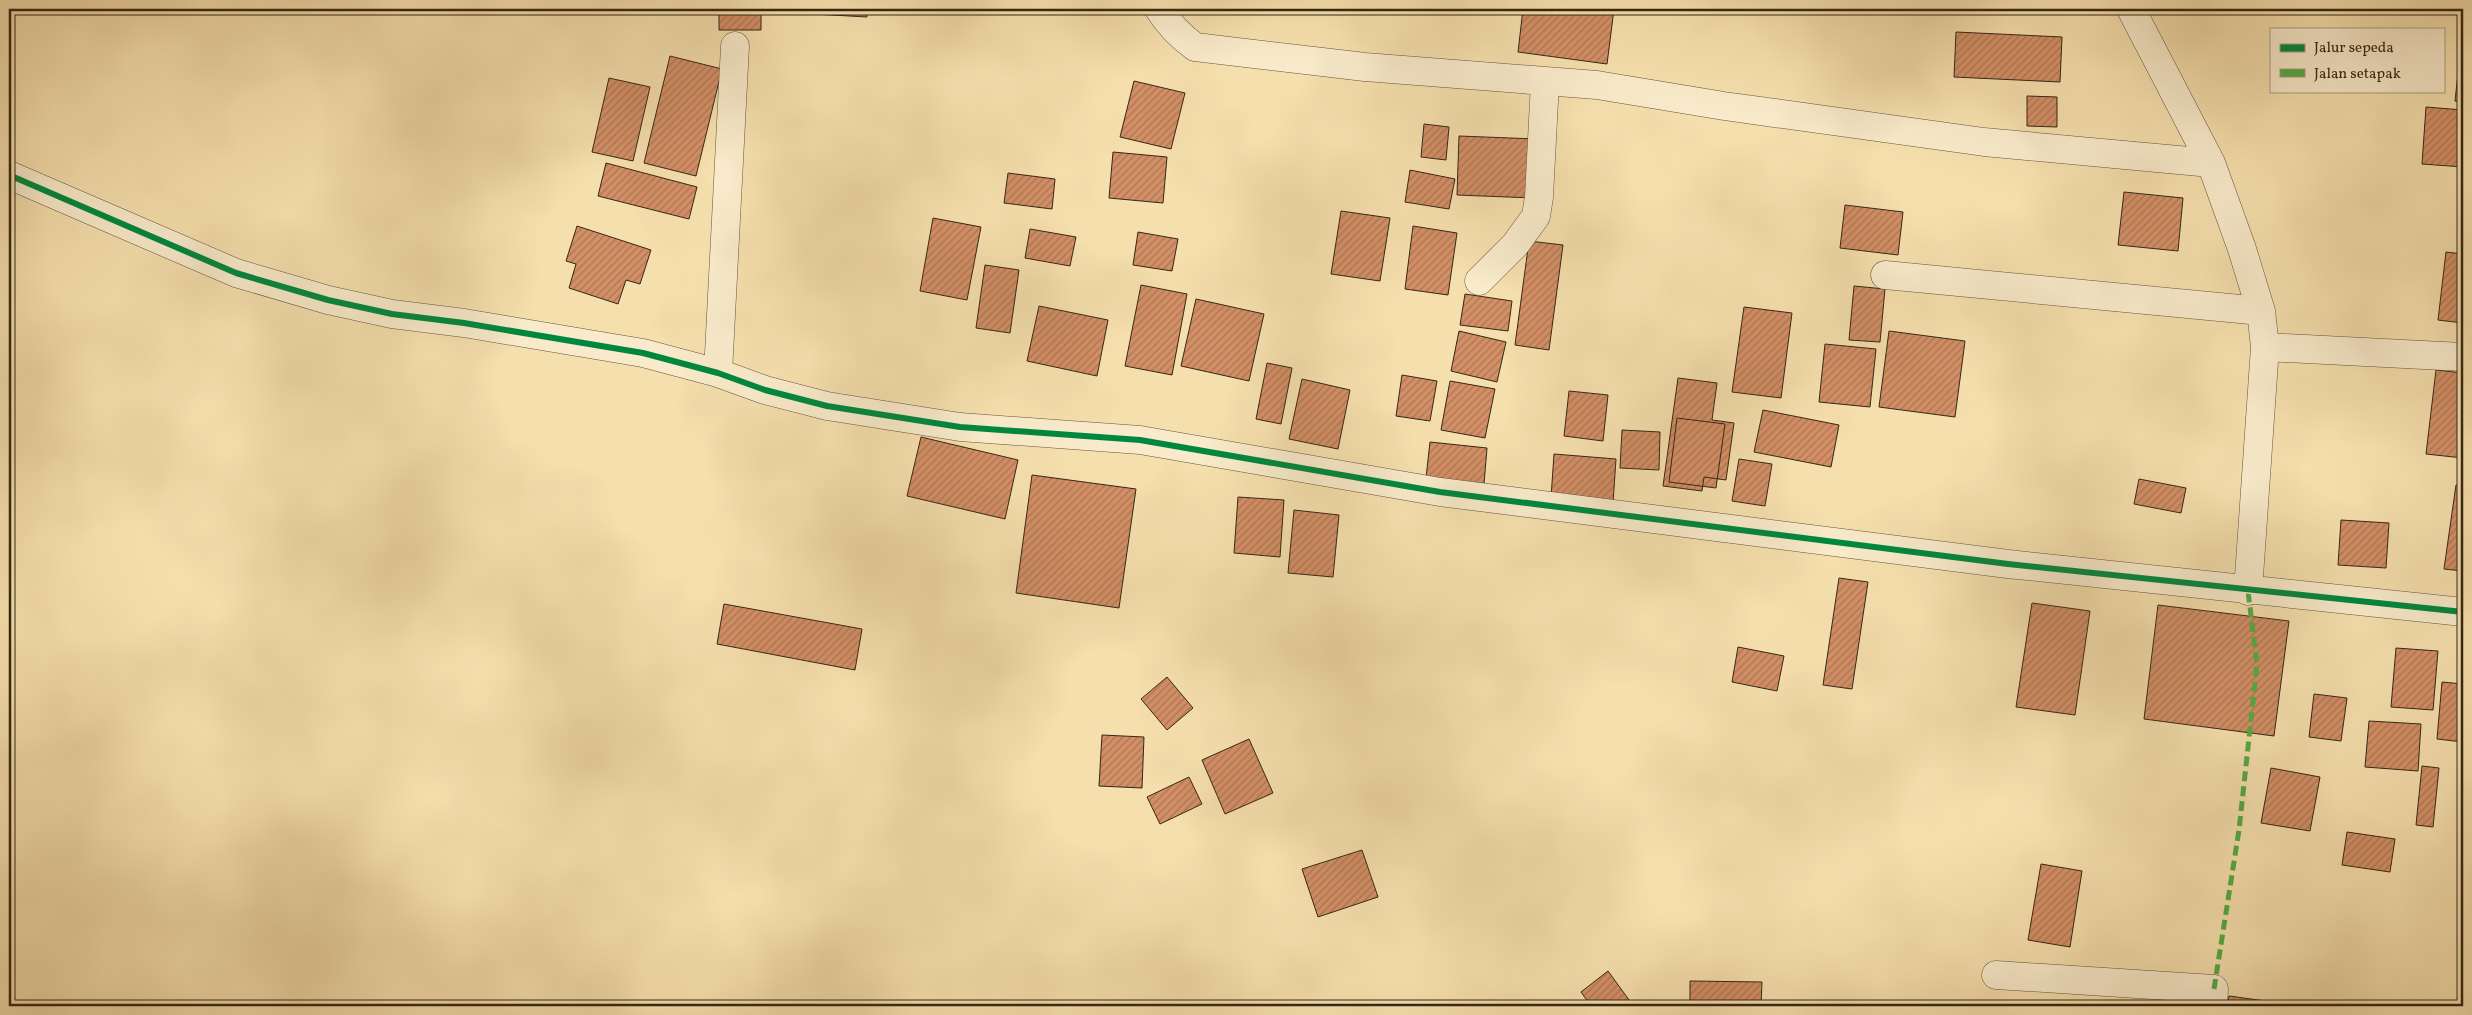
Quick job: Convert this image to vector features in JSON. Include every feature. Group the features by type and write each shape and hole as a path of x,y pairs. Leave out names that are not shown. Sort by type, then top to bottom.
{"street":[{"path":"1159,9 1166,21 1180,36 1195,47 1365,66 1597,86 1724,106 1984,142 2211,163"},
{"path":"2131,9 2211,163 2242,249 2260,311 2265,347 2248,591"},
{"path":"718,373 735,46"},
{"path":"1479,281 1515,245 1536,216 1539,197 1545,82"},
{"path":"9,175 236,273 328,300 392,314 464,323 644,354 718,373 764,390 827,406 960,427 1140,440 1440,492 2008,564 2248,591 2463,612"},
{"path":"1885,275 2260,311"},
{"path":"2265,347 2463,357"},
{"path":"1996,975 2214,989 2213,1006"}],"building":[{"path":"719,9 761,9 761,30 719,30"},
{"path":"796,9 867,9 867,17 796,13"},
{"path":"1523,9 1614,9 1607,64 1518,52"},
{"path":"1956,32 2062,37 2060,82 1954,77"},
{"path":"2460,55 2463,55 2463,102 2455,101"},
{"path":"670,56 722,69 696,176 644,163"},
{"path":"609,78 650,87 633,161 592,152"},
{"path":"1134,81 1185,93 1171,149 1120,137"},
{"path":"2027,96 2057,97 2057,127 2027,126"},
{"path":"2426,107 2463,110 2463,167 2422,164"},
{"path":"1424,124 1449,127 1446,160 1421,157"},
{"path":"1459,136 1536,139 1533,198 1457,195"},
{"path":"1113,152 1167,157 1163,203 1109,198"},
{"path":"606,163 697,187 689,219 598,196"},
{"path":"1410,170 1455,179 1449,209 1405,202"},
{"path":"1008,173 1055,179 1052,209 1004,203"},
{"path":"2124,192 2183,198 2178,251 2118,245"},
{"path":"1845,205 1903,212 1898,255 1840,248"},
{"path":"1341,211 1390,218 1380,281 1331,274"},
{"path":"933,218 981,227 967,300 920,291"},
{"path":"577,226 651,250 640,284 626,280 618,304 569,288 576,264 566,261"},
{"path":"1413,226 1457,233 1448,295 1405,289"},
{"path":"1030,229 1076,237 1070,266 1025,258"},
{"path":"1138,232 1178,239 1172,271 1133,265"},
{"path":"1529,241 1563,245 1549,350 1515,345"},
{"path":"2446,252 2463,254 2463,323 2438,320"},
{"path":"985,265 1019,270 1010,333 976,328"},
{"path":"1141,285 1187,294 1172,375 1125,366"},
{"path":"1854,286 1885,289 1880,342 1849,340"},
{"path":"1465,294 1512,301 1508,331 1460,325"},
{"path":"1196,299 1264,314 1249,381 1181,366"},
{"path":"1039,306 1108,320 1097,376 1027,361"},
{"path":"1744,307 1792,313 1781,398 1732,392"},
{"path":"1459,331 1506,342 1497,382 1451,371"},
{"path":"1889,331 1965,341 1955,417 1879,407"},
{"path":"1825,344 1876,349 1870,407 1819,402"},
{"path":"1267,363 1292,368 1281,424 1256,419"},
{"path":"2436,370 2463,373 2463,458 2426,454"},
{"path":"1402,375 1437,381 1430,421 1396,416"},
{"path":"1678,378 1717,383 1712,420 1734,423 1726,480 1704,477 1702,491 1663,486"},
{"path":"1302,379 1350,390 1338,449 1289,439"},
{"path":"1450,381 1495,389 1485,438 1441,430"},
{"path":"1569,391 1608,395 1603,441 1564,436"},
{"path":"1763,410 1839,425 1831,467 1754,452"},
{"path":"1677,418 1725,424 1716,488 1669,482"},
{"path":"1622,430 1660,432 1659,470 1620,468"},
{"path":"921,437 1018,460 1005,519 907,496"},
{"path":"1430,442 1487,448 1484,484 1426,478"},
{"path":"1554,454 1616,459 1613,503 1551,498"},
{"path":"1739,459 1772,464 1765,506 1732,501"},
{"path":"1032,475 1136,489 1119,608 1016,593"},
{"path":"2139,479 2186,488 2181,513 2134,504"},
{"path":"2456,485 2463,487 2463,571 2444,569"},
{"path":"1238,497 1284,500 1280,557 1234,553"},
{"path":"1294,510 1339,515 1333,577 1288,573"},
{"path":"2341,520 2389,523 2386,568 2338,565"},
{"path":"1839,578 1868,582 1852,689 1823,685"},
{"path":"2032,603 2090,611 2075,715 2016,707"},
{"path":"724,604 862,629 855,670 717,644"},
{"path":"2158,605 2289,621 2274,736 2144,719"},
{"path":"1738,647 1784,656 1777,691 1732,682"},
{"path":"2396,648 2438,651 2433,710 2391,707"},
{"path":"1167,677 1193,708 1167,730 1141,699"},
{"path":"2442,682 2463,684 2463,742 2437,739"},
{"path":"2314,694 2347,698 2341,741 2309,737"},
{"path":"2369,721 2421,724 2418,771 2365,767"},
{"path":"1102,735 1144,737 1142,788 1099,786"},
{"path":"1249,739 1273,793 1225,814 1202,760"},
{"path":"2422,766 2439,768 2433,827 2416,825"},
{"path":"2271,768 2320,777 2310,831 2261,823"},
{"path":"1189,777 1202,804 1160,824 1147,797"},
{"path":"2347,832 2395,839 2390,872 2342,865"},
{"path":"1362,850 1378,897 1318,917 1302,869"},
{"path":"2041,864 2082,871 2070,947 2028,940"},
{"path":"1608,971 1632,1004 1630,1006 1591,1006 1581,992"},
{"path":"1690,981 1762,982 1761,1006 1690,1006"},
{"path":"2229,996 2302,1006 2227,1006"}],"marked path":[{"path":"2214,989 2239,830 2257,664 2248,591"}],"cycle path":[{"path":"9,175 236,273 328,300 392,314 464,323 643,353 718,373 765,390 827,406 960,427 1140,440 1440,492 2008,564 2463,612"}]}
